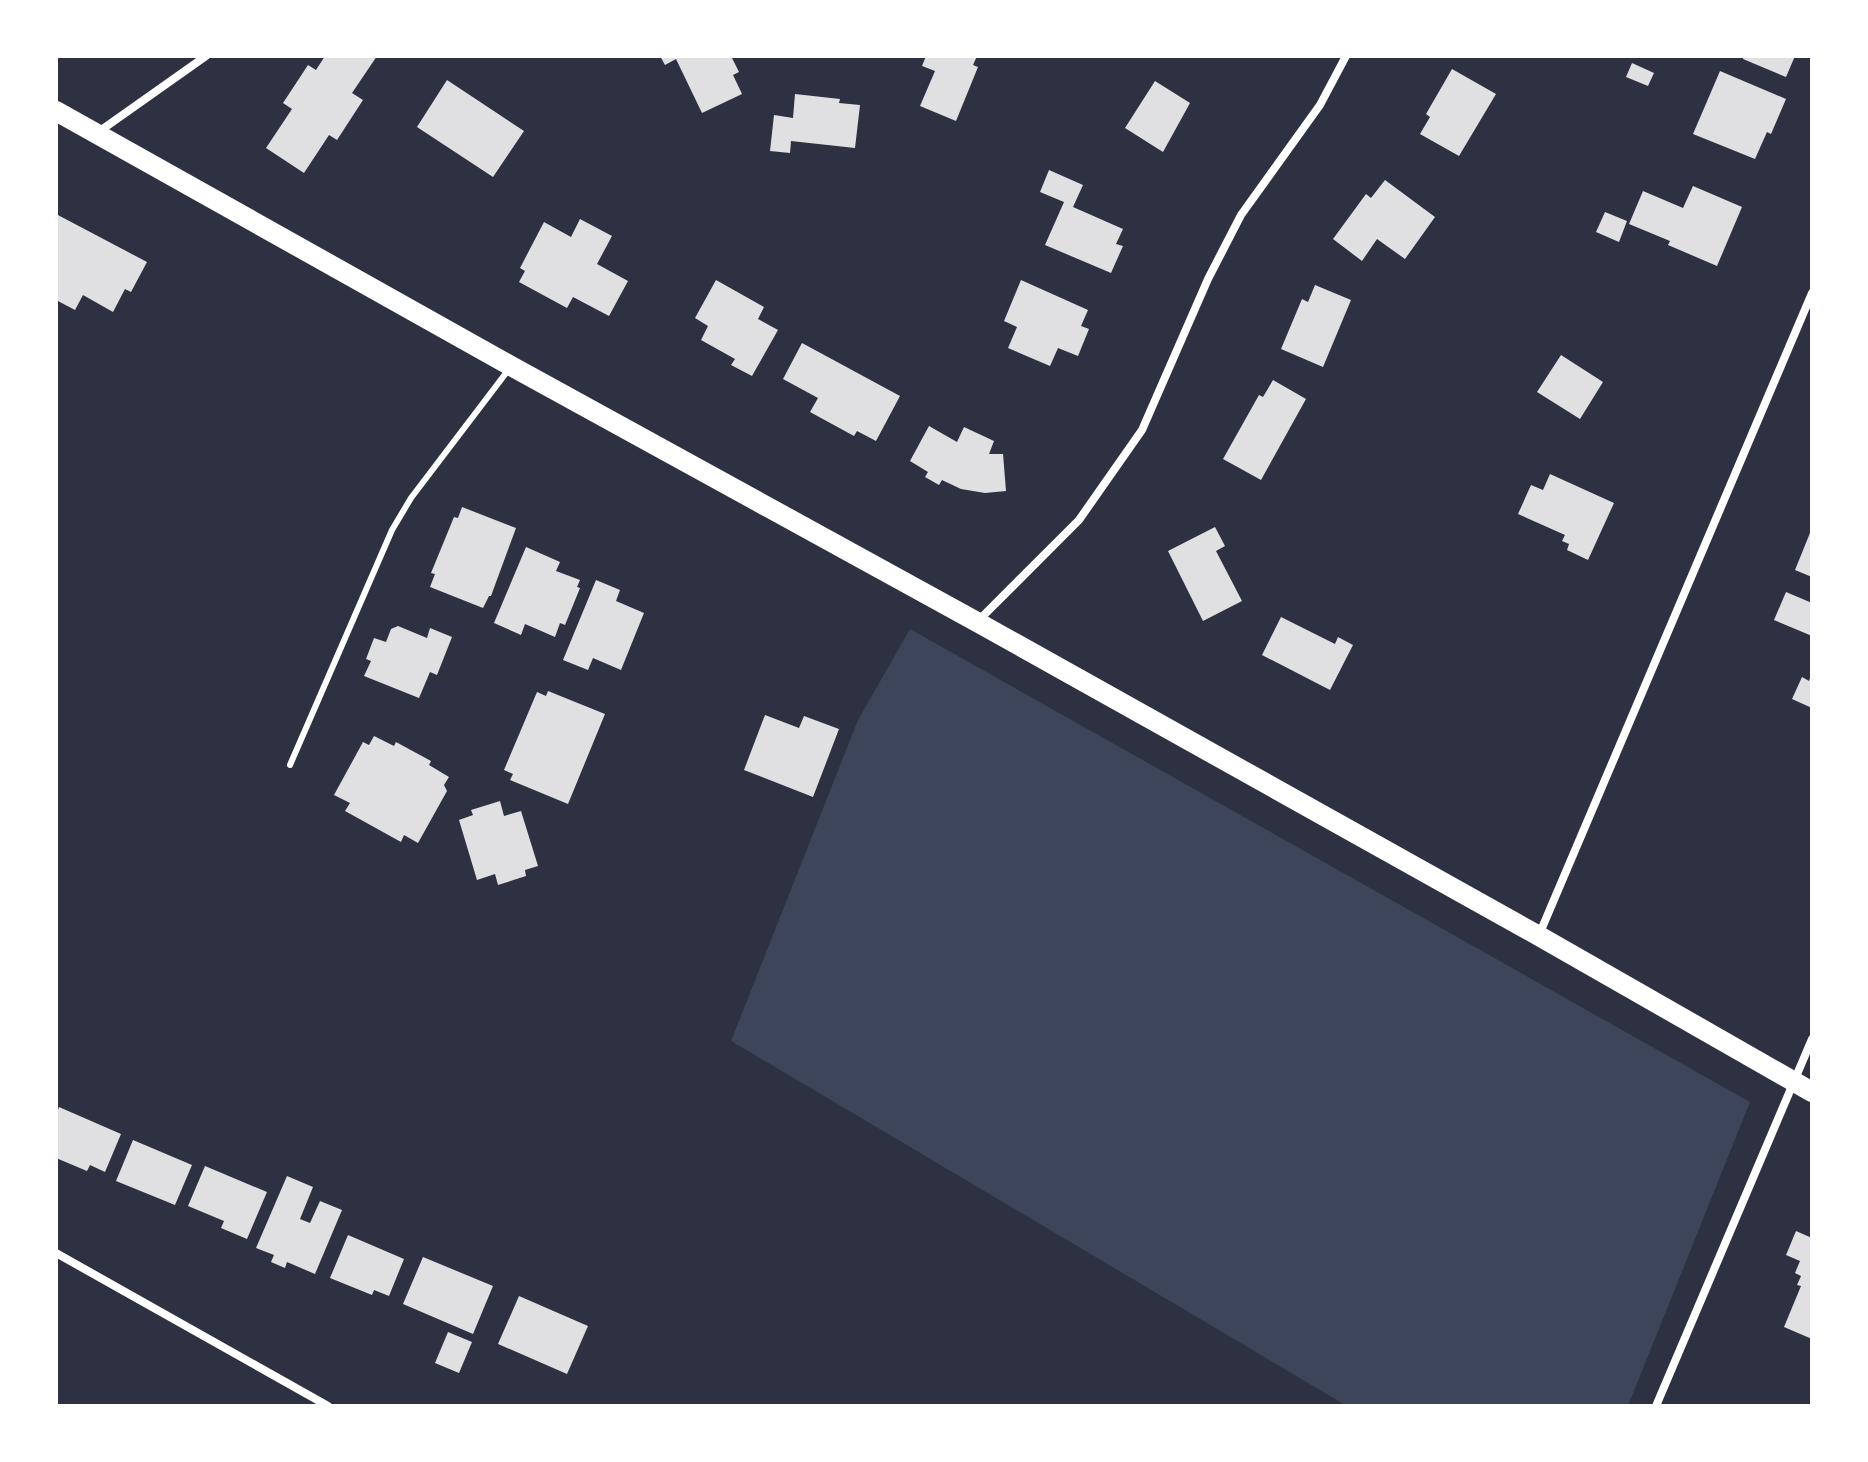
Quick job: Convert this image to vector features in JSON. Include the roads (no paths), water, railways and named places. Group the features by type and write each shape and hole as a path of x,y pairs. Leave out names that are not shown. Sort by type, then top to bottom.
{"main road":[{"path":"56,111 977,622 1812,1092"}],"street":[{"path":"96,133 206,56"},
{"path":"977,622 1079,520 1142,430 1208,279 1241,215 1320,105 1346,56"},
{"path":"1539,936 1812,293"},
{"path":"1656,1406 1812,1039"},
{"path":"56,1253 328,1406"}],"lane":[{"path":"290,765 392,530 411,498 511,366"}]}
